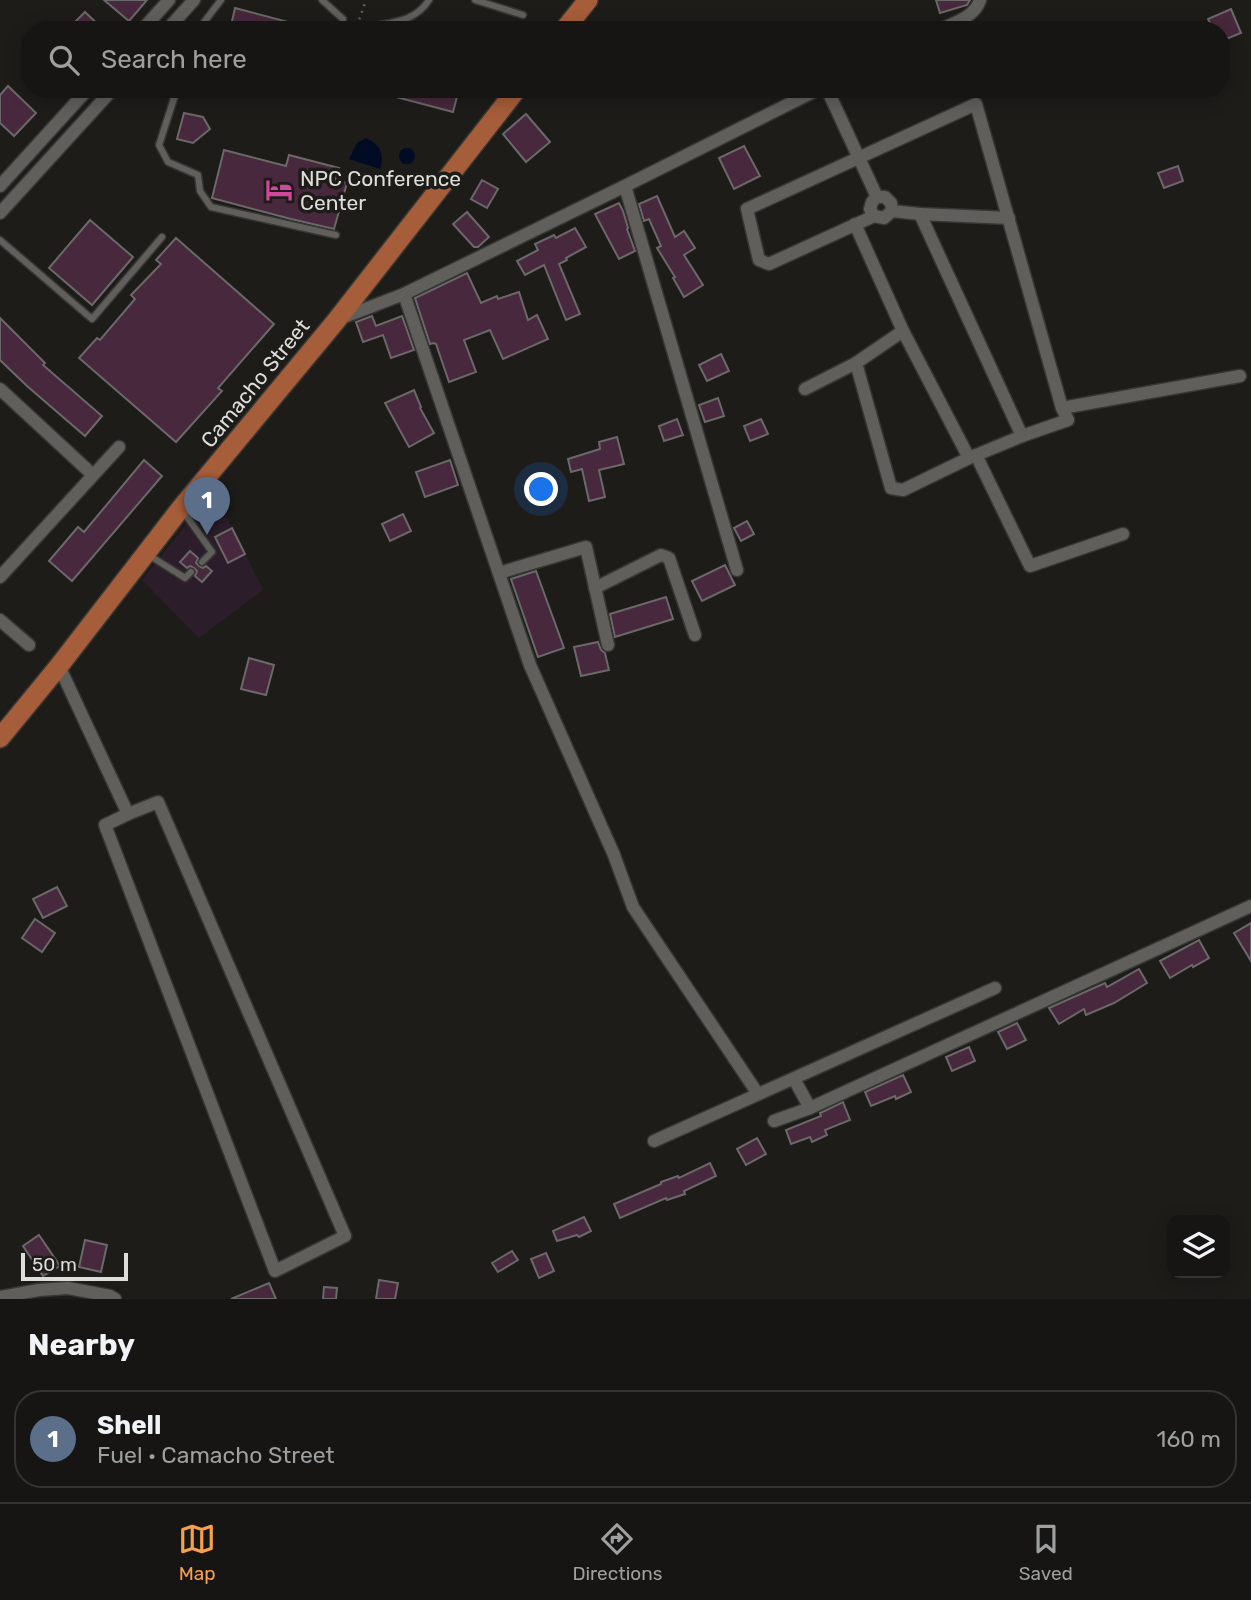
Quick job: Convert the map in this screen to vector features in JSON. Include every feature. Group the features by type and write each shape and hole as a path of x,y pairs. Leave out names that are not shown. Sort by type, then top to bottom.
{"main road":[{"path":"571,21 588,0"},
{"name":"Camacho Street","path":"0,738 181,508 335,321 510,98"}],"street":[{"path":"150,21 169,0"},
{"path":"175,21 194,0"},
{"path":"958,21 970,15 979,6 979,0"},
{"path":"0,186 80,98"},
{"path":"0,213 105,98"},
{"path":"335,321 404,294 801,98"},
{"path":"831,98 877,197"},
{"path":"856,363 891,488 903,490 973,456 1068,421 1062,408 1009,218 976,104 747,209 760,260 769,264 874,216 884,218 892,211 1009,218"},
{"path":"625,186 737,570"},
{"path":"874,216 870,209 877,197 886,197 891,203 892,211"},
{"path":"920,214 1022,436"},
{"path":"855,224 903,331 973,456 1030,566 1123,534"},
{"path":"404,294 530,665 614,855 633,907 758,1094"},
{"path":"806,389 856,363 903,331"},
{"path":"1062,408 1240,376"},
{"path":"0,389 93,475"},
{"path":"0,578 119,447"},
{"path":"499,573 586,547 608,645"},
{"path":"595,588 661,555 669,558 695,635"},
{"path":"0,620 29,645"},
{"path":"59,666 128,814"},
{"path":"158,802 345,1236 275,1271 105,825 128,814 158,802"},
{"path":"774,1121 810,1108 1251,906"},
{"path":"654,1141 995,988"},
{"path":"794,1079 810,1108"},
{"path":"0,1297 68,1288 115,1299"}],"lane":[{"path":"205,21 221,0"},
{"path":"322,0 344,19"},
{"path":"397,21 411,18 429,0"},
{"path":"475,0 523,15"},
{"path":"174,98 159,145 168,162 198,175 200,191 211,207 336,235"},
{"path":"0,240 92,319 162,237"},
{"path":"181,508 212,552 202,562"},
{"path":"145,553 185,578 191,572"}],"path":[{"path":"359,21 366,0"}],"shaded area":[{"path":"213,490 263,590 199,638 142,580"}],"water":[{"path":"366,138 375,143 380,151 380,169 349,159 357,143"},
{"path":"404,148 410,148 415,156 413,162 404,164 399,159 399,153"}],"building":[{"path":"104,0 147,0 129,21"},
{"path":"936,0 970,0 967,5 940,13"},
{"path":"235,8 284,21 232,21"},
{"path":"1231,9 1241,33 1230,37 1230,21 1208,19"},
{"path":"85,12 94,21 76,21"},
{"path":"8,86 36,113 14,136 0,123 0,95"},
{"path":"400,98 457,98 453,112"},
{"path":"184,113 203,117 210,129 193,143 177,139"},
{"path":"526,114 550,142 526,162 503,134"},
{"path":"744,146 760,176 734,189 719,158"},
{"name":"NPC Conference Center","path":"224,150 286,166 289,155 339,168 336,180 347,183 334,229 212,198"},
{"path":"1178,166 1183,181 1164,188 1158,173"},
{"path":"482,180 498,189 487,208 471,199"},
{"path":"657,196 675,237 684,231 695,248 684,255 703,285 684,297 657,248 661,246 649,219 644,221 639,204"},
{"path":"619,203 635,251 619,259 595,214"},
{"path":"467,212 489,237 478,247 474,247 453,224"},
{"path":"90,220 133,257 92,305 49,268"},
{"path":"575,228 586,247 559,264 580,314 566,320 544,265 525,275 517,261 538,250 535,244 554,235 556,238"},
{"path":"176,238 274,324 218,388 222,391 176,442 79,358 97,338 100,340 135,299 131,295 161,264 156,260"},
{"path":"467,273 481,303 497,296 498,299 519,292 528,320 537,315 548,339 503,359 490,330 464,340 476,372 449,382 436,344 430,344 415,298"},
{"path":"372,316 376,326 402,316 414,350 391,358 383,335 363,342 356,322"},
{"path":"0,318 45,363 43,365 102,416 85,436 0,360"},
{"path":"721,354 729,371 707,381 699,365"},
{"path":"414,390 420,408 434,433 409,447 385,403"},
{"path":"718,398 724,416 705,422 699,405"},
{"path":"677,419 683,435 664,441 659,426"},
{"path":"761,419 768,434 750,441 744,426"},
{"path":"617,437 624,464 599,470 605,497 589,501 582,469 571,472 568,459 600,449 599,442"},
{"path":"144,460 162,476 72,581 49,561 78,527 84,532"},
{"path":"450,460 458,485 425,497 416,472"},
{"path":"403,514 411,531 390,541 382,524"},
{"path":"747,521 754,534 741,541 734,528"},
{"path":"232,528 245,554 228,563 215,537"},
{"path":"190,551 198,558 196,563 199,566 206,566 212,571 202,582 195,576 197,571 194,568 187,568 180,562"},
{"path":"725,565 735,585 702,601 692,581"},
{"path":"536,571 564,648 538,657 511,579"},
{"path":"666,597 673,619 615,637 610,614"},
{"path":"598,642 605,653 609,670 581,676 574,647"},
{"path":"249,658 274,665 266,695 241,689"},
{"path":"57,887 67,906 43,918 33,899"},
{"path":"35,919 55,933 42,952 22,938"},
{"path":"1251,923 1251,961 1234,933"},
{"path":"1199,940 1209,958 1170,978 1160,961"},
{"path":"1139,969 1147,983 1114,1003 1086,1015 1084,1009 1059,1024 1049,1008 1105,983 1107,987"},
{"path":"1017,1023 1026,1040 1007,1049 998,1032"},
{"path":"969,1047 975,1061 952,1071 946,1057"},
{"path":"903,1075 911,1092 871,1106 865,1092"},
{"path":"843,1102 850,1120 825,1130 827,1135 812,1142 810,1137 791,1144 786,1130 821,1116 820,1113"},
{"path":"757,1138 766,1154 746,1165 737,1149"},
{"path":"710,1163 716,1176 684,1191 685,1194 667,1200 666,1198 620,1218 614,1204"},
{"path":"584,1217 591,1231 579,1237 577,1235 557,1241 553,1231"},
{"path":"39,1235 60,1266 43,1276 23,1246"},
{"path":"85,1240 107,1245 101,1272 79,1267"},
{"path":"512,1251 518,1260 498,1272 492,1263"},
{"path":"546,1253 554,1271 539,1278 531,1259"},
{"path":"379,1280 398,1283 395,1299 376,1299"},
{"path":"269,1283 276,1299 231,1299"},
{"path":"324,1287 337,1288 336,1299 323,1299"}],"place":[{"name":"NPC Conference Center","path":"279,190"},
{"name":"Shell","path":"207,535"}]}
